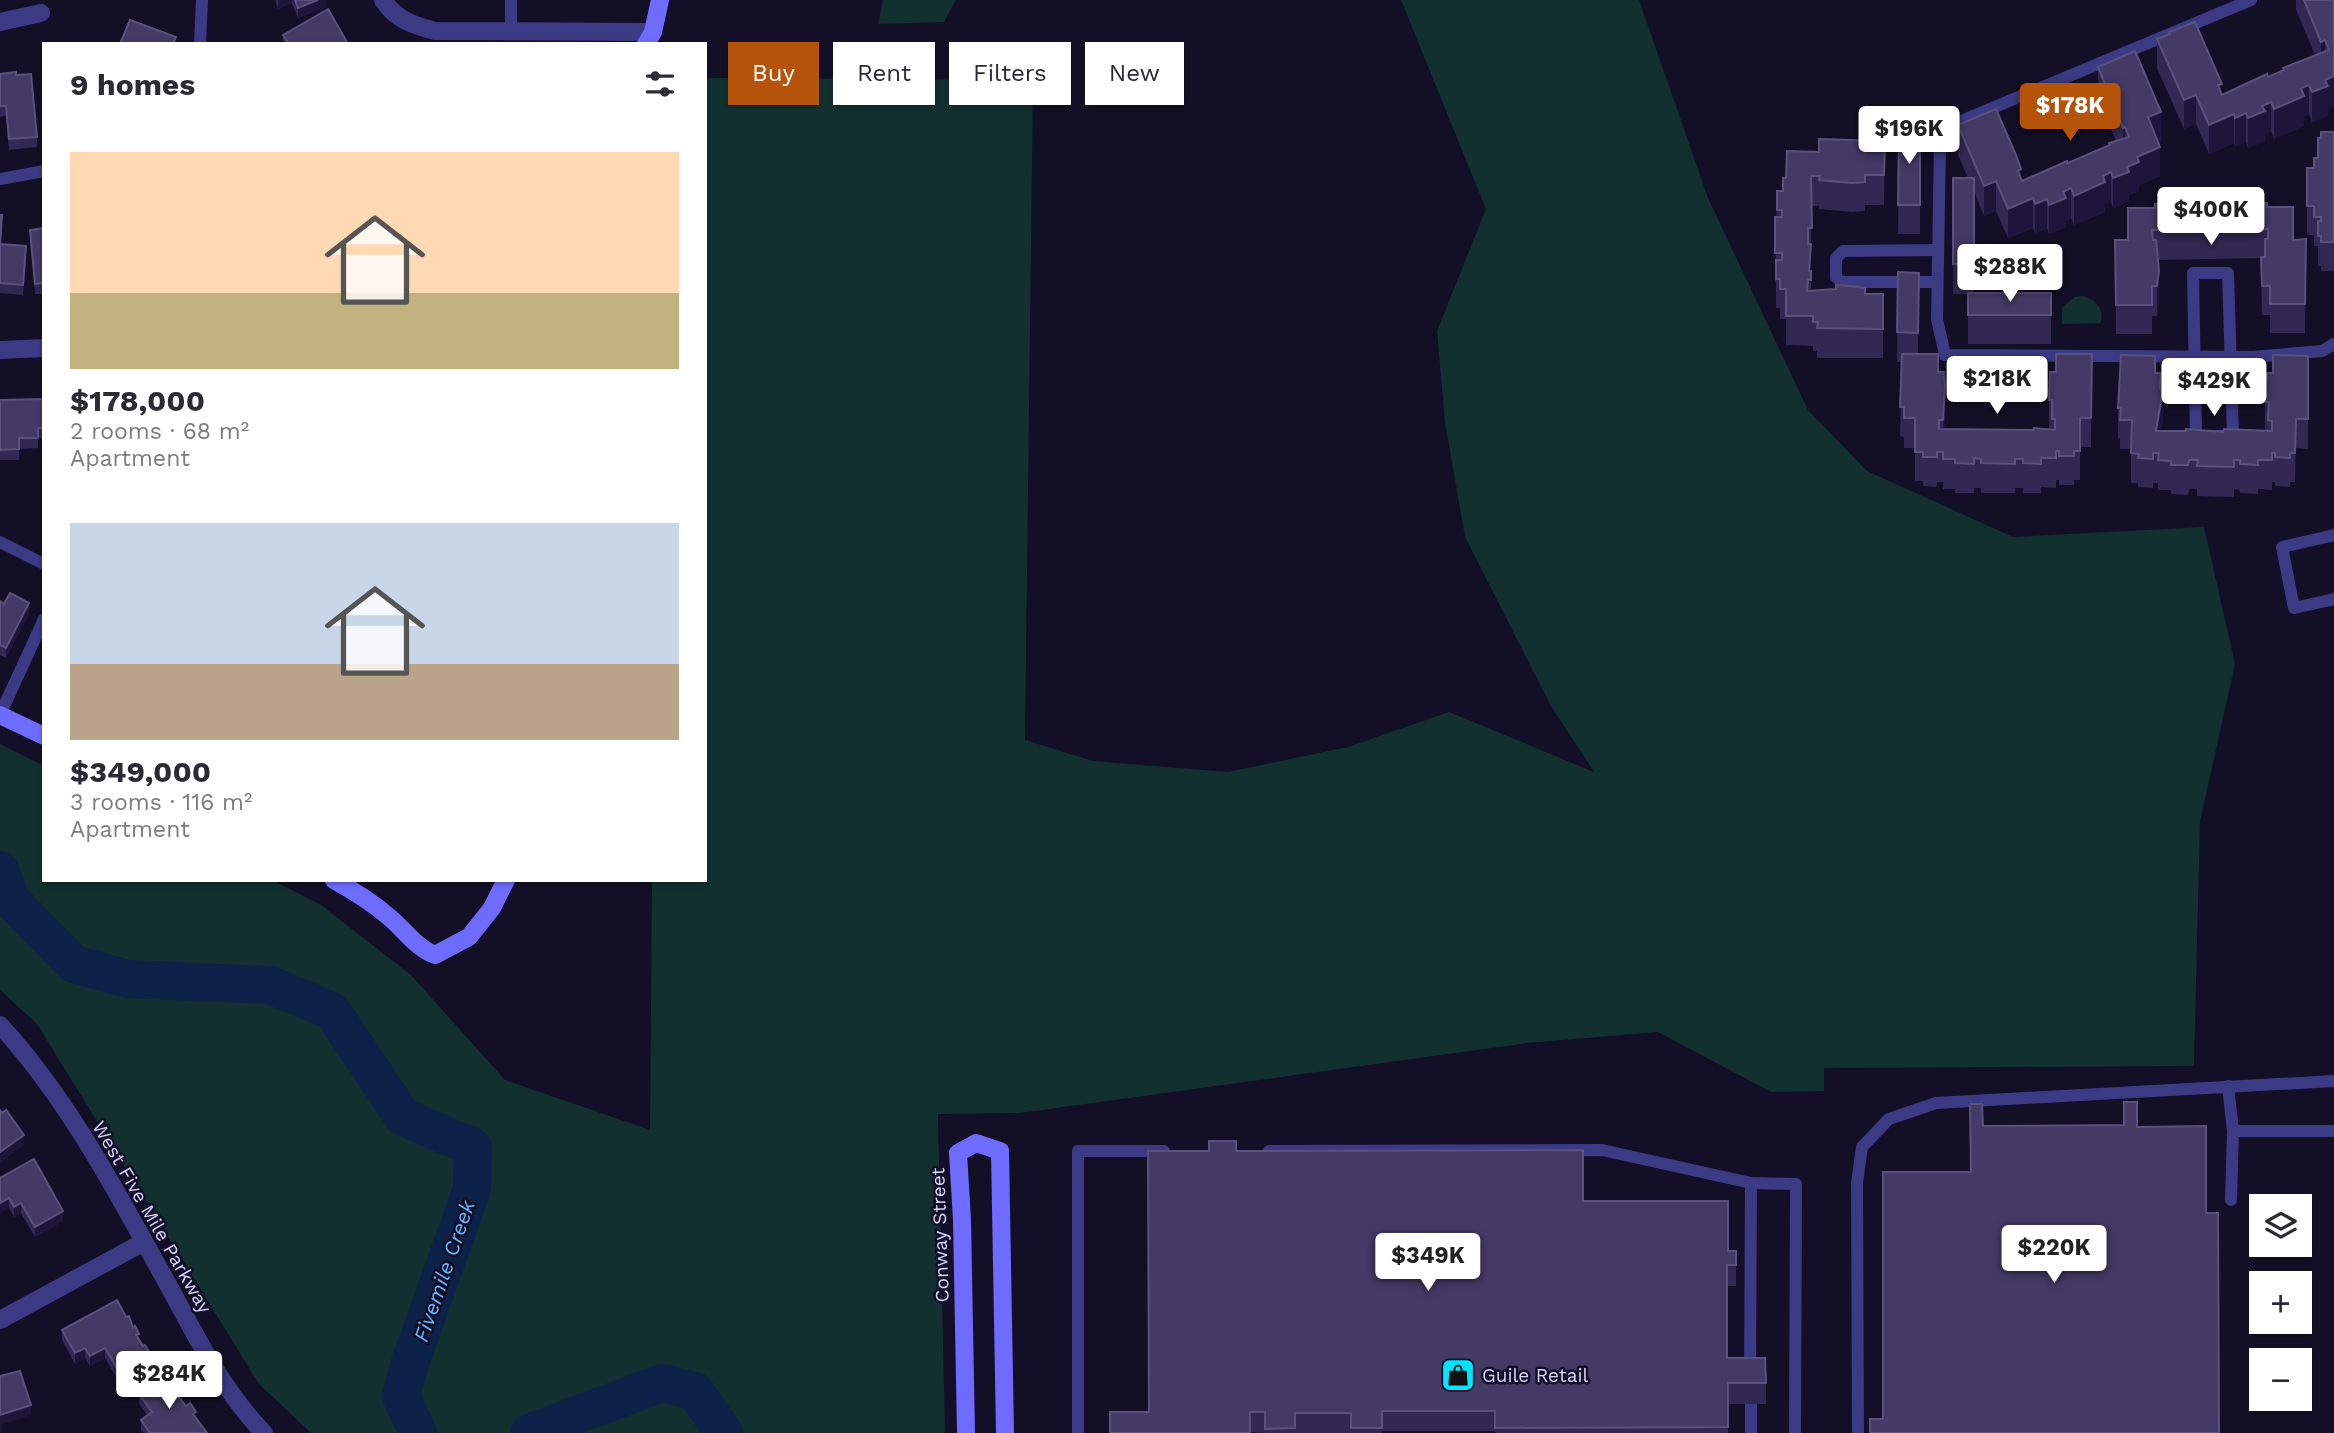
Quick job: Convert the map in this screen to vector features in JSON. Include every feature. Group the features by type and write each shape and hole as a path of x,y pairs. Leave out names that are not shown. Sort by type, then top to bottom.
{"street":[{"path":"383,0 389,9 407,24 435,31 511,31 650,38 660,0"},
{"path":"0,22 41,13"},
{"path":"0,350 42,348"},
{"path":"0,715 42,735"},
{"path":"338,882 355,891 390,918 422,949 435,954 469,937 492,908 505,882"},
{"name":"West Five Mile Parkway","path":"0,1025 27,1054 83,1137 213,1367 252,1421 264,1433"},
{"name":"Conway Street","path":"966,1433 958,1153 976,1143 1000,1151 1005,1433"},
{"path":"0,1320 144,1242"}],"lane":[{"path":"200,42 202,0"},
{"path":"511,0 511,31"},
{"path":"2251,0 1954,124 1940,144 1937,319 1945,355 2230,357 2322,351 2334,344"},
{"path":"0,179 42,171"},
{"path":"1937,282 1842,282 1836,277 1836,258 1843,251 1938,250"},
{"path":"2193,273 2228,273 2230,357 2233,436 2196,436 2193,273"},
{"path":"2334,535 2282,547 2294,608 2334,599"},
{"path":"0,542 42,563"},
{"path":"0,715 42,623"},
{"path":"1858,1433 1857,1183 1862,1147 1889,1119 1936,1102 2334,1081"},
{"path":"2228,1086 2233,1131 2231,1200"},
{"path":"2233,1131 2334,1131"},
{"path":"1257,1151 1602,1150 1751,1183 1796,1184 1795,1433"},
{"path":"1078,1433 1078,1152 1175,1151"},
{"path":"1750,1378 1751,1183"},
{"path":"1751,1404 1751,1433"}],"green space":[{"path":"883,0 956,0 944,22 878,24"},
{"path":"1401,0 1639,0 1708,198 1808,410 1867,471 2013,537 2204,527 2235,664 2200,821 2194,1066 1824,1068 1824,1091 1771,1092 1658,1032 1527,1043 1020,1113 938,1114 945,1433 311,1433 259,1384 37,1024 0,990 0,744 42,765 42,882 276,882 321,905 411,975 505,1080 650,1130 652,882 707,882 707,78 728,78 728,105 819,105 819,79 833,79 833,105 935,105 935,79 949,79 949,105 1033,105 1025,740 1093,761 1228,772 1348,747 1449,712 1594,772 1551,706 1465,537 1445,422 1437,331 1486,209"},
{"path":"2082,296 2098,305 2102,313 2100,323 2062,324 2062,307 2075,297"}],"building":[{"path":"295,0 318,0 298,8"},
{"path":"2304,0 2334,0 2334,76 2325,80 2328,86 2312,92 2309,85 2301,88 2304,96 2274,109 2271,102 2262,106 2265,111 2248,118 2246,113 2235,118 2234,114 2209,125 2196,95 2184,100 2157,39 2195,22 2222,84 2218,85 2222,95 2329,50 2325,40 2321,42"},
{"path":"328,9 347,42 288,42 283,35"},
{"path":"130,20 176,37 174,42 121,42"},
{"path":"2135,51 2161,112 2148,117 2160,147 2137,157 2139,162 2127,167 2129,172 2113,178 2111,172 2103,176 2105,182 2074,196 2071,188 2063,192 2066,198 2049,205 2047,199 2035,204 2033,198 2008,209 1996,181 1984,186 1958,125 1996,109 2016,155 2022,181 2067,161 2068,163 2110,145 2109,143 2129,137 2098,67"},
{"path":"16,72 16,75 31,74 37,137 9,139 6,106 0,106 0,74"},
{"path":"1899,125 1920,126 1920,205 1898,205"},
{"path":"2321,132 2334,132 2334,242 2321,242 2321,236 2318,236 2318,221 2321,221 2321,217 2314,217 2314,206 2307,206 2307,168 2314,168 2314,158 2318,158 2318,138 2321,138"},
{"path":"1819,139 1885,141 1884,175 1865,175 1865,182 1852,183 1819,180 1820,176 1811,176 1812,228 1808,228 1808,244 1811,244 1811,280 1808,280 1807,291 1836,289 1836,285 1865,288 1865,294 1883,294 1883,329 1817,328 1818,322 1813,322 1813,316 1786,316 1786,289 1780,289 1780,279 1776,279 1776,260 1782,260 1782,253 1775,253 1775,217 1782,217 1782,210 1777,210 1777,191 1783,191 1787,151 1819,152"},
{"path":"1953,178 1974,178 1974,264 1953,264"},
{"path":"2267,203 2267,207 2293,207 2293,240 2306,239 2305,304 2270,304 2270,286 2262,286 2261,257 2265,257 2268,229 2152,230 2153,240 2156,240 2159,271 2157,286 2152,286 2152,305 2116,305 2115,240 2128,240 2128,208 2155,208 2155,204"},
{"path":"42,228 42,283 35,284 30,230"},
{"path":"0,244 26,246 23,285 0,283"},
{"path":"1898,272 1919,273 1918,333 1897,332"},
{"path":"1968,293 2051,293 2051,315 1968,315"},
{"path":"1902,354 1938,354 1938,372 1944,372 1945,386 1943,420 1939,420 1939,429 2055,430 2052,400 2049,400 2050,372 2056,372 2056,354 2092,354 2091,418 2080,418 2080,451 2074,451 2074,456 2059,456 2059,451 2056,451 2056,458 2041,458 2041,464 2023,463 2023,459 2015,459 2015,464 1981,463 1981,459 1974,458 1974,464 1955,463 1955,459 1943,459 1943,452 1937,452 1937,457 1923,457 1923,452 1915,452 1915,418 1904,418 1904,407 1900,407"},
{"path":"2121,355 2155,356 2155,373 2161,373 2160,389 2163,389 2156,431 2186,429 2223,432 2224,429 2272,431 2272,421 2268,420 2269,402 2265,402 2267,373 2273,373 2273,355 2308,356 2308,419 2296,419 2295,453 2290,453 2290,458 2275,457 2275,453 2272,453 2272,460 2258,460 2258,465 2240,464 2240,460 2234,460 2234,467 2197,466 2198,460 2189,460 2188,465 2171,465 2171,461 2158,460 2159,453 2153,453 2153,459 2138,458 2139,454 2131,453 2132,420 2120,420 2121,408 2118,408"},
{"path":"42,399 42,428 38,428 38,438 19,438 19,449 0,450 0,400"},
{"path":"10,593 29,603 6,648 0,645 0,601 4,604"},
{"path":"2124,1102 2137,1102 2137,1127 2206,1126 2206,1213 2218,1213 2219,1433 1870,1433 1870,1419 1883,1419 1883,1172 1971,1172 1970,1104 1982,1104 1983,1126 2124,1125"},
{"path":"0,1110 2,1113 6,1110 24,1135 0,1152"},
{"path":"1209,1141 1236,1141 1236,1151 1583,1150 1583,1201 1728,1201 1728,1251 1736,1251 1736,1265 1727,1265 1727,1358 1765,1358 1766,1383 1728,1383 1728,1427 1495,1428 1495,1411 1382,1411 1382,1428 1351,1428 1351,1413 1295,1413 1295,1428 1265,1429 1265,1412 1250,1412 1250,1433 1110,1433 1110,1412 1149,1412 1148,1151 1209,1151"},
{"path":"34,1159 63,1211 35,1227 21,1203 14,1207 9,1198 0,1203 0,1178"},
{"path":"117,1300 126,1317 129,1316 133,1328 135,1326 139,1334 136,1335 143,1346 145,1345 154,1360 157,1359 159,1363 125,1382 105,1348 90,1356 85,1348 75,1353 62,1330"},
{"path":"20,1371 31,1405 0,1415 0,1376"},
{"path":"165,1378 186,1406 190,1403 196,1412 193,1414 207,1433 150,1433 141,1420 152,1412 139,1394 159,1379 160,1381"}],"waterway":[{"name":"Fivemile Creek","path":"0,870 11,900 74,964 128,979 270,985 332,1011 403,1117 473,1147 472,1189 410,1363 401,1396 418,1433"},
{"name":"Fivemile Creek","path":"529,1433 662,1383 695,1391 724,1433"}],"place":[{"name":"Guile Retail","path":"1458,1375"}]}
